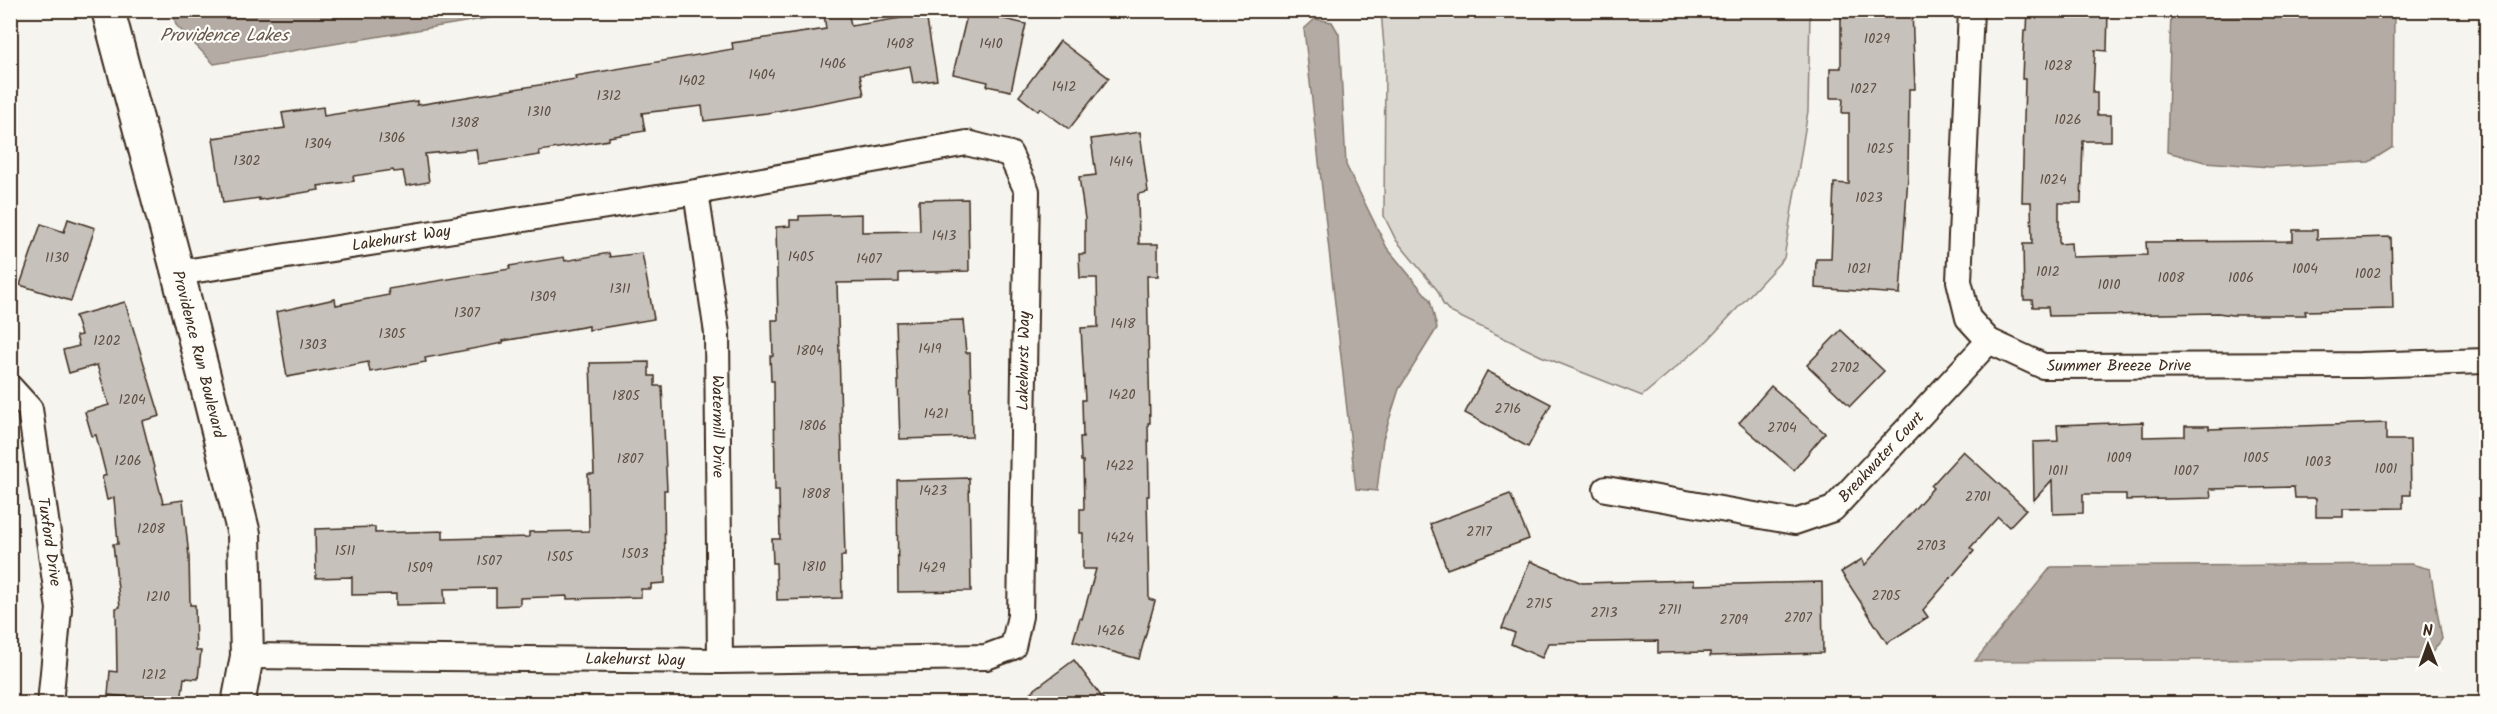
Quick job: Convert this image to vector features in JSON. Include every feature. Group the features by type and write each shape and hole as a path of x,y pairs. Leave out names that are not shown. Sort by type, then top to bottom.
{"street":[{"name":"Providence Run Boulevard","path":"108,10 244,534 247,656 238,704"},
{"name":"Summer Breeze Drive","path":"1971,10 1959,281 1968,318 1989,341 2043,366 2349,365 2487,361"},
{"name":"Lakehurst Way","path":"178,273 696,192 967,143 1010,154 1027,191 1020,615 1013,647 986,657 720,661 247,656"},
{"name":"Watermill Drive","path":"696,192 717,333 720,661"},
{"name":"Breakwater Court","path":"1606,489 1795,522 1833,509 1989,341"},
{"name":"Tuxford Drive","path":"10,387 30,409 59,609 50,704"}],"shaded area":[{"path":"1381,11 1810,11 1808,111 1784,258 1708,340 1642,396 1541,356 1450,312 1443,304 1438,291 1396,240 1384,216 1385,58"}],"water":[{"name":"Providence Lakes","path":"173,10 530,11 214,64 176,25"},
{"path":"2171,11 2394,11 2393,147 2369,162 2270,167 2205,162 2167,152"},
{"path":"1315,19 1332,22 1339,34 1346,165 1387,248 1430,300 1437,328 1399,389 1383,439 1377,491 1356,489 1304,29"},
{"path":"2411,564 2430,569 2442,639 2427,659 1975,661 2051,567"}],"building":[{"path":"848,10 851,26 926,14 937,80 913,83 910,66 860,75 864,95 767,113 704,121 702,106 642,113 645,131 609,137 609,140 539,151 540,155 478,164 476,149 425,154 429,182 406,186 403,171 394,172 393,170 353,176 354,181 318,186 319,190 259,200 259,198 223,203 213,138 285,128 282,113 323,107 324,116 417,101 417,105 576,79 575,76 733,49 732,43 826,29 824,14"},
{"path":"1841,10 1912,10 1915,89 1909,89 1908,176 1900,294 1815,288 1816,259 1831,259 1834,183 1849,184 1849,113 1842,113 1843,98 1830,98 1830,68 1841,68"},
{"path":"2028,10 2108,10 2107,51 2095,50 2093,93 2097,93 2097,115 2111,115 2111,141 2083,141 2081,203 2059,203 2059,244 2071,243 2072,257 2147,255 2146,242 2293,241 2293,230 2317,230 2317,239 2391,237 2393,309 2305,311 2306,315 2218,313 2049,316 2048,307 2033,307 2032,300 2024,300 2023,244 2032,244 2031,202 2022,202 2025,79 2022,79 2024,30 2027,30"},
{"path":"968,11 1026,24 1011,91 987,86 988,82 953,74"},
{"path":"1060,41 1109,78 1069,129 1040,108 1038,111 1019,96"},
{"path":"1140,132 1148,192 1138,194 1139,244 1158,244 1158,276 1147,276 1150,423 1148,423 1149,496 1147,496 1149,599 1155,601 1139,659 1073,641 1080,618 1082,619 1096,569 1083,569 1083,533 1080,533 1080,509 1084,509 1080,437 1083,437 1082,400 1085,400 1081,328 1098,327 1097,278 1080,278 1079,254 1085,254 1085,219 1079,177 1096,175 1091,139"},
{"path":"968,199 969,271 899,273 899,282 837,283 845,556 841,556 842,598 777,600 776,563 773,563 772,539 780,539 779,490 775,490 774,381 771,381 770,356 773,356 772,320 778,320 776,227 790,226 790,220 799,220 799,216 862,214 862,232 920,231 919,200"},
{"path":"68,219 95,228 71,301 20,285 41,224 64,232"},
{"path":"609,253 610,257 642,253 654,319 589,330 589,326 503,341 503,343 425,358 426,362 370,372 368,362 287,377 276,312 335,299 336,305 389,295 388,289 510,269 509,266 564,257 565,261"},
{"path":"125,302 160,416 142,421 163,503 183,500 189,557 190,605 195,605 196,651 201,651 198,679 184,678 181,703 108,695 110,671 117,672 116,608 120,607 113,544 118,544 114,498 107,500 102,477 106,475 96,435 92,436 85,412 109,405 97,365 69,373 63,350 79,346 76,336 81,335 75,316"},
{"path":"963,320 966,353 970,353 972,437 900,439 896,322"},
{"path":"1841,330 1884,371 1850,406 1807,365"},
{"path":"649,362 649,376 655,376 655,386 662,386 667,490 664,490 665,583 651,584 651,589 641,589 641,597 520,598 520,605 496,606 496,588 444,589 445,604 396,605 396,594 352,595 352,577 316,578 315,529 375,527 375,533 443,531 443,539 529,537 529,532 589,531 588,474 594,474 590,363"},
{"path":"1487,371 1551,404 1528,447 1465,413"},
{"path":"1771,386 1825,433 1794,470 1739,423"},
{"path":"2143,422 2143,437 2185,436 2185,426 2209,426 2209,429 2386,423 2386,440 2410,440 2411,495 2403,495 2403,508 2343,509 2343,517 2316,517 2316,498 2295,498 2294,487 2210,489 2211,498 2126,500 2126,494 2083,494 2083,513 2053,514 2052,480 2034,500 2033,442 2058,441 2057,425"},
{"path":"1963,451 2026,509 2009,527 1998,517 1970,548 1974,551 1923,610 1928,617 1887,643 1841,572 1862,559 1865,565"},
{"path":"969,478 971,591 898,592 897,480"},
{"path":"1510,494 1529,539 1447,569 1430,524"},
{"path":"1530,561 1582,583 1694,580 1694,585 1822,582 1823,653 1710,656 1710,652 1658,653 1658,641 1548,643 1542,658 1511,644 1515,633 1502,628"},
{"path":"1074,660 1107,704 1015,704"}]}
